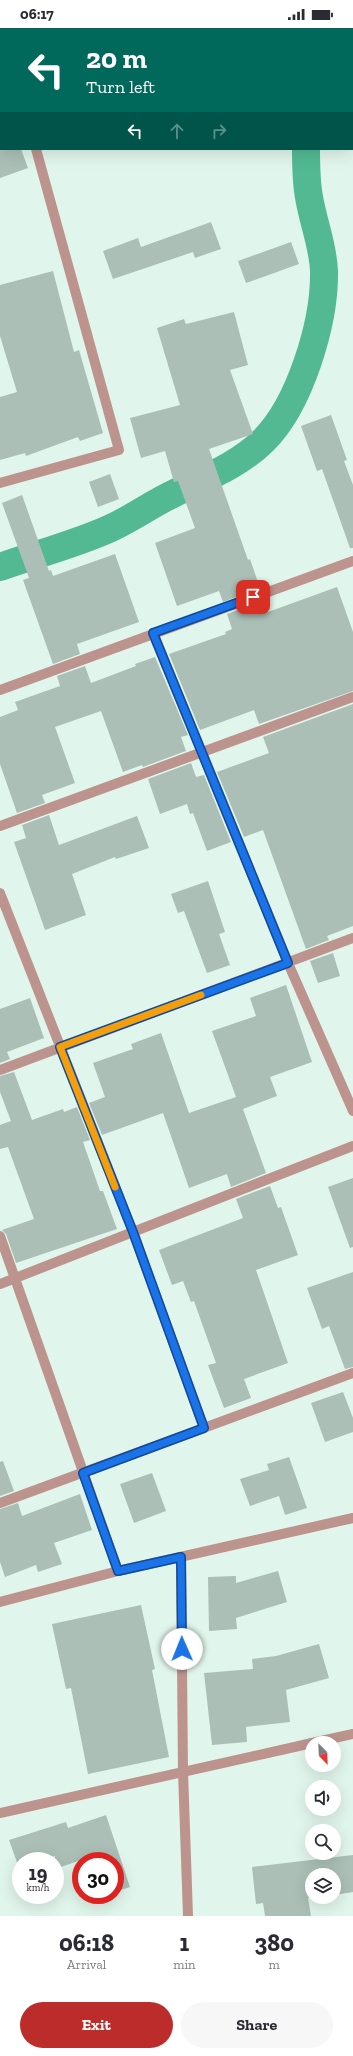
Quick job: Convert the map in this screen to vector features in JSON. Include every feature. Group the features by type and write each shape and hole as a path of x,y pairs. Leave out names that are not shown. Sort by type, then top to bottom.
{"street":[{"path":"0,484 119,450 36,150"},
{"path":"0,690 353,561"},
{"path":"153,633 288,963 353,1111"},
{"path":"0,826 353,697"},
{"path":"0,893 133,1232 204,1428"},
{"path":"0,1070 353,938"},
{"path":"0,1284 353,1146"},
{"path":"0,1236 118,1571"},
{"path":"0,1503 353,1373"},
{"path":"0,1602 118,1571 353,1518"},
{"path":"181,1557 183,1772 188,1916"},
{"path":"341,1737 353,1734"},
{"path":"0,1813 305,1745"}],"building":[{"path":"0,150 21,150 28,168 0,178"},
{"path":"211,222 221,249 195,258 193,252 113,279 103,251 138,238 141,247"},
{"path":"291,242 299,264 246,283 238,261"},
{"path":"53,271 74,352 79,350 103,433 80,441 78,437 26,456 25,453 0,460 0,397 17,392 0,336 0,285"},
{"path":"234,312 248,365 230,370 253,434 209,449 248,560 250,559 260,588 223,602 219,591 177,606 155,543 195,528 178,481 174,482 165,451 141,458 130,418 180,405 157,328 184,319 186,324"},
{"path":"331,415 347,460 344,461 353,485 353,548 350,548 322,469 317,471 301,426"},
{"path":"110,474 119,499 98,507 89,482"},
{"path":"22,495 49,571 51,570 53,576 115,554 139,622 77,644 80,654 53,664 23,580 29,578 2,503"},
{"path":"337,587 353,632 353,691 259,724 254,710 200,730 169,654 226,634 225,632 232,629 227,614 264,600 268,612"},
{"path":"155,657 188,735 181,737 186,751 143,767 142,765 123,772 101,711 55,727 75,783 42,795 45,803 17,813 0,764 0,717 18,710 15,702 60,686 57,676 85,666 91,683"},
{"path":"353,704 353,926 327,936 329,940 306,949 263,830 244,837 217,772 269,753 263,737"},
{"path":"191,763 196,777 204,775 231,842 207,851 193,813 190,814 187,804 160,814 148,779"},
{"path":"49,815 59,845 137,816 149,848 116,859 115,857 72,874 86,915 45,930 14,842 26,838 22,825"},
{"path":"208,881 225,932 219,934 230,965 207,973 184,911 178,913 171,894"},
{"path":"333,953 340,976 318,983 310,961"},
{"path":"286,985 312,1062 270,1077 277,1096 243,1109 266,1173 231,1187 227,1174 189,1188 163,1113 102,1135 89,1103 105,1097 93,1063 133,1049 131,1044 161,1033 189,1113 236,1097 212,1031 256,1016 250,998"},
{"path":"30,998 44,1038 7,1052 10,1059 0,1063 0,1009"},
{"path":"14,1072 32,1120 63,1109 64,1112 77,1107 90,1140 83,1142 100,1191 103,1191 117,1229 16,1263 6,1234 2,1230 34,1219 8,1147 0,1149 0,1125 11,1121 0,1092 0,1076"},
{"path":"353,1178 353,1247 350,1248 328,1187"},
{"path":"270,1186 278,1208 281,1207 298,1255 256,1270 288,1363 244,1379 251,1398 224,1408 208,1365 216,1363 194,1301 191,1302 183,1281 172,1285 159,1250 243,1218 236,1199"},
{"path":"353,1272 353,1367 345,1369 329,1326 322,1329 307,1288"},
{"path":"343,1392 353,1418 353,1432 325,1442 311,1403"},
{"path":"289,1457 307,1508 285,1515 279,1496 250,1506 240,1479 269,1470 267,1464"},
{"path":"3,1461 14,1491 0,1496 0,1462"},
{"path":"152,1473 166,1511 134,1523 120,1484"},
{"path":"80,1494 92,1530 54,1543 62,1564 38,1572 36,1565 5,1577 0,1562 0,1509 18,1503 22,1516"},
{"path":"278,1571 287,1602 236,1618 237,1629 209,1631 208,1577 236,1576 236,1583"},
{"path":"141,1605 155,1669 152,1670 169,1757 88,1774 71,1688 66,1689 52,1624"},
{"path":"319,1644 329,1678 286,1690 290,1722 246,1727 247,1742 212,1745 204,1673 253,1669 252,1659 276,1656"},
{"path":"106,1815 118,1852 72,1852 72,1863 64,1866 64,1852 13,1852 9,1840 66,1822 68,1828"},
{"path":"353,1855 353,1892 341,1894 341,1868 305,1868 305,1904 309,1904 311,1916 265,1916 263,1903 256,1904 252,1867 311,1860 341,1860 341,1856"},
{"path":"124,1869 130,1887 124,1889"}],"waterway":[{"path":"0,567 98,534 119,524 167,497 233,464 254,450 276,425 299,385 308,362 315,338 323,291 323,261 308,191 306,150"}],"slow traffic":[{"path":"115,1187 60,1047 201,995"}],"route":[{"path":"182,1649 181,1557 118,1571 83,1473 204,1428 133,1232 60,1047 288,963 153,633 253,597"}]}
